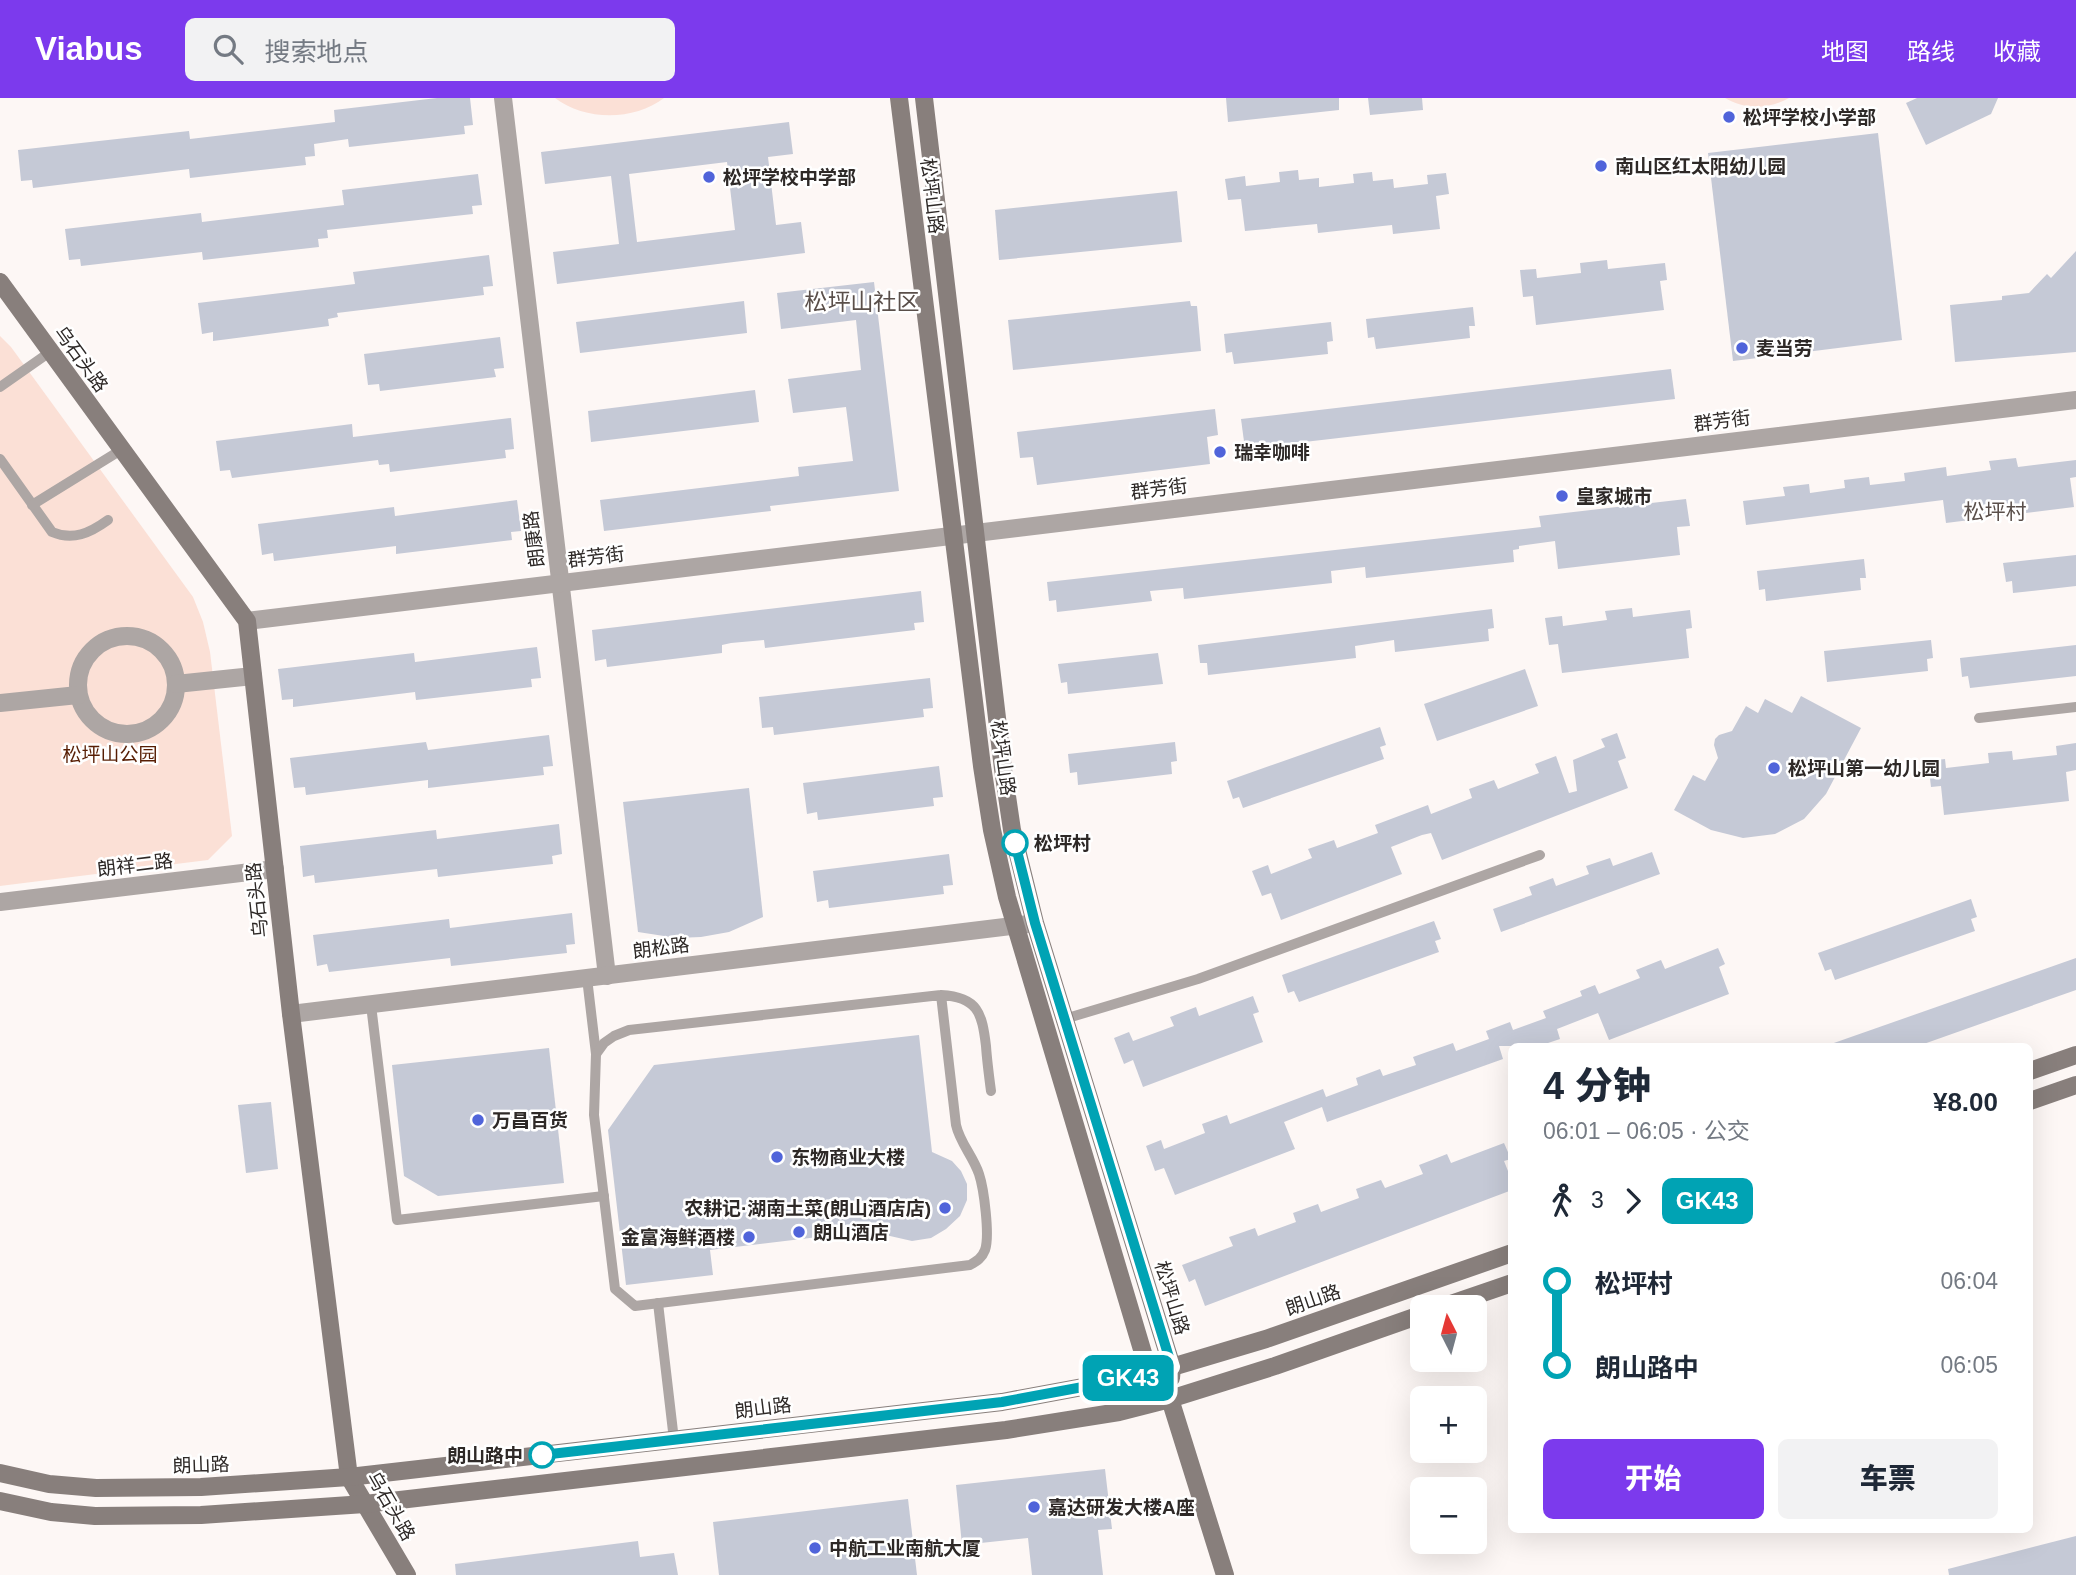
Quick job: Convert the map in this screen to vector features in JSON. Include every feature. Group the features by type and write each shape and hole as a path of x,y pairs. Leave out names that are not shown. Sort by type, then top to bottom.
{"street":[{"name":"朗康路","path":"503,98 607,976"},
{"name":"松坪山路","path":"899,98 992,830 1014,926 1149,1373 1170,1399"},
{"name":"松坪山路","path":"924,98 1010,817 1035,923 1172,1367 1170,1399 1225,1575"},
{"name":"乌石头路","path":"0,282 247,621 291,1014 349,1477 407,1575"},
{"name":"群芳街","path":"247,621 2076,400"},
{"path":"119,636 134,636 149,641 162,650 172,662 176,684 176,694 170,710 159,723 144,732 127,735 111,732 95,724 84,711 78,695 78,678 82,663 91,650 104,641 119,636"},
{"path":"176,684 253,676"},
{"path":"0,703 78,695"},
{"name":"朗祥二路","path":"0,902 275,869"},
{"name":"朗松路","path":"291,1014 1035,923"},
{"path":"2033,1070 2076,1055"},
{"path":"2033,1100 2076,1085"},
{"name":"朗山路","path":"0,1473 49,1484 96,1488 201,1487 349,1477 1002,1402 1172,1367 1266,1339 1508,1254"},
{"path":"1477,1295 1508,1284"},
{"path":"0,1501 51,1512 95,1516 201,1515 365,1504 1006,1430 1119,1412 1170,1399 1410,1319"}],"lane":[{"path":"0,387 50,352"},
{"path":"32,505 121,450"},
{"path":"0,459 52,532 64,537 80,535 107,520"},
{"path":"1979,718 2076,707"},
{"path":"1043,1026 1198,979 1540,855"},
{"path":"587,978 596,1054 594,1115 615,1289 635,1306 970,1265 979,1260 986,1243 982,1186 980,1176 960,1140 956,1125 941,995"},
{"path":"596,1054 614,1035 629,1030 941,995 956,996 978,1010 984,1025 991,1091"},
{"path":"372,1004 397,1220 604,1196"},
{"path":"658,1303 674,1440"}],"green space":[{"path":"555,98 664,98 639,111 610,115 580,111"},
{"path":"1725,98 1789,98 1757,107 1741,105"},
{"name":"松坪山公园","path":"0,336 11,347 193,597 203,622 210,652 232,836 208,860 0,886"}],"building":[{"path":"437,98 470,98 473,125 464,126 465,134 349,147 348,139 314,144 315,156 305,157 306,165 190,178 189,169 33,188 32,180 21,181 18,150 189,131 190,139 335,122 334,110"},
{"path":"1226,98 1339,98 1339,110 1228,122"},
{"path":"1368,98 1422,98 1423,110 1370,115"},
{"path":"1917,98 1998,98 1991,114 1926,145 1906,103"},
{"path":"789,122 793,154 768,157 776,225 801,222 805,253 557,284 553,252 619,244 611,176 545,184 541,152","holes":["727,162 735,230 637,242 629,174"]},
{"path":"1878,133 1902,340 1733,361 1708,153"},
{"path":"1298,170 1299,180 1319,178 1319,187 1354,183 1353,174 1372,172 1373,181 1393,179 1394,188 1428,184 1427,175 1446,173 1449,194 1436,196 1440,229 1393,234 1392,225 1318,233 1317,224 1245,231 1241,199 1228,200 1225,179 1245,176 1246,186 1280,182 1279,172"},
{"path":"478,174 482,205 472,206 473,214 327,230 328,238 318,239 319,247 203,260 202,252 81,266 80,259 69,260 65,229 201,213 202,222 344,205 342,190"},
{"path":"1177,191 1182,242 999,260 995,210"},
{"path":"2076,251 2076,352 1955,362 1950,305 2002,300 2002,296 2029,293 2047,274 2051,278"},
{"path":"489,255 493,286 483,287 484,295 337,313 338,317 328,319 329,326 213,341 213,332 202,334 198,303 355,284 353,272"},
{"path":"1607,260 1608,269 1665,263 1667,280 1660,281 1664,310 1536,325 1533,296 1523,297 1520,270 1536,269 1537,278 1581,273 1580,263"},
{"path":"874,282 899,491 770,506 771,511 604,531 600,500 799,476 798,467 853,461 846,407 793,413 788,379 861,370 856,320 781,329 777,293"},
{"path":"744,301 747,333 580,353 576,322"},
{"path":"1190,301 1191,306 1197,306 1201,351 1013,370 1008,320"},
{"path":"1473,307 1475,326 1469,326 1470,338 1376,349 1374,337 1368,338 1366,319"},
{"path":"1331,322 1333,341 1327,342 1328,354 1234,364 1232,352 1226,353 1224,334"},
{"path":"500,337 504,368 494,369 496,377 380,391 379,384 368,385 364,354"},
{"path":"1671,369 1675,399 1245,449 1241,419"},
{"path":"755,390 759,422 591,442 588,411"},
{"path":"1215,409 1218,435 1207,437 1210,464 1037,485 1033,457 1020,458 1017,432"},
{"path":"511,418 514,449 505,450 506,458 390,472 389,464 379,465 378,460 232,478 230,470 220,471 216,441 352,424 353,437"},
{"path":"2016,458 2018,467 2076,460 2076,477 2070,478 2074,507 1946,523 1943,500 1746,525 1743,501 1785,496 1783,487 1809,484 1810,493 1845,488 1844,480 1869,477 1870,485 1905,481 1904,473 1946,467 1947,476 1991,470 1989,461"},
{"path":"1686,499 1690,526 1677,527 1680,555 1558,569 1555,541 1519,546 1519,549 1513,550 1514,562 1366,578 1365,567 1331,571 1332,583 1184,599 1183,588 1150,591 1152,601 1057,612 1056,600 1049,601 1047,582 1541,527 1539,516"},
{"path":"517,500 521,531 511,532 512,540 396,554 396,546 274,561 273,553 262,555 258,524 394,507 395,516"},
{"path":"2076,555 2076,586 2013,593 2012,581 2006,582 2003,563"},
{"path":"1864,559 1866,578 1860,578 1861,590 1766,601 1765,589 1759,590 1757,571"},
{"path":"921,591 924,622 914,623 915,630 765,648 764,640 731,643 722,645 722,653 607,667 606,659 595,661 592,630"},
{"path":"1632,608 1633,617 1690,610 1692,628 1686,629 1689,658 1562,673 1558,644 1549,645 1545,618 1562,616 1563,626 1607,620 1605,611"},
{"path":"1492,609 1494,628 1488,629 1489,641 1395,652 1394,640 1355,646 1356,658 1208,675 1207,663 1200,663 1198,645"},
{"path":"1931,640 1933,658 1927,659 1928,671 1827,682 1824,651"},
{"path":"2076,645 2076,676 1970,688 1968,676 1962,677 1960,658"},
{"path":"537,647 541,678 531,679 532,687 416,700 415,692 293,707 293,699 282,700 278,669 414,653 415,662"},
{"path":"1158,653 1163,684 1068,694 1067,682 1061,683 1058,664"},
{"path":"1525,669 1538,706 1437,741 1424,704"},
{"path":"930,678 933,708 923,709 924,717 774,735 773,727 762,728 759,697"},
{"path":"1801,696 1861,728 1826,794 1804,819 1775,834 1743,838 1711,830 1674,810 1693,775 1705,781 1718,758 1715,739 1732,731 1746,706 1758,713 1765,699 1792,713"},
{"path":"1380,727 1386,745 1380,747 1384,759 1243,808 1239,797 1233,799 1227,781"},
{"path":"1617,733 1626,758 1618,761 1628,788 1442,860 1431,833 1422,835 1391,847 1402,874 1281,920 1271,893 1262,896 1252,871 1268,865 1271,874 1312,858 1308,849 1334,840 1337,848 1378,833 1375,825 1428,805 1431,814 1472,798 1469,789 1494,780 1498,789 1539,773 1535,764 1556,756 1569,793 1577,791 1573,760 1605,747 1601,739"},
{"path":"549,735 553,766 543,767 544,775 428,788 428,780 306,795 305,787 294,788 290,758 426,742 428,750"},
{"path":"1175,742 1177,761 1171,762 1172,774 1078,785 1077,772 1070,773 1068,754"},
{"path":"2076,743 2076,770 2066,772 2069,801 1944,815 1941,786 1931,787 1928,761 1945,759 1946,768 1989,763 1988,753 2012,751 2013,760 2057,755 2056,746"},
{"path":"939,766 943,797 933,798 934,806 818,820 817,812 807,814 803,783"},
{"path":"749,788 763,917 729,932 701,937 677,938 638,932 623,802"},
{"path":"559,824 562,854 552,856 553,864 438,877 437,869 315,883 314,875 303,877 300,846 436,830 437,839"},
{"path":"1652,852 1660,874 1501,932 1493,909 1532,895 1529,887 1553,878 1556,886 1589,874 1586,866 1610,858 1613,866"},
{"path":"949,854 953,885 943,886 944,894 829,908 828,900 817,902 813,871"},
{"path":"1971,899 1977,917 1971,919 1975,931 1835,980 1831,969 1825,971 1818,953"},
{"path":"572,913 575,944 566,945 567,953 451,966 450,958 329,972 327,964 317,966 313,935 449,919 450,928"},
{"path":"1434,921 1441,939 1435,941 1439,952 1299,1002 1294,991 1288,993 1282,975"},
{"path":"1718,948 1725,964 1719,967 1729,994 1609,1040 1598,1013 1557,1029 1560,1039 1548,1043 1508,1043 1508,1046 1499,1046 1503,1059 1327,1122 1322,1107 1284,1122 1295,1149 1175,1195 1164,1168 1155,1171 1146,1146 1161,1140 1164,1149 1205,1133 1202,1124 1227,1115 1230,1124 1323,1089 1326,1097 1358,1085 1356,1078 1380,1069 1383,1076 1416,1065 1413,1057 1427,1052 1453,1043 1456,1051 1489,1039 1486,1031 1510,1022 1513,1030 1546,1018 1543,1011 1582,996 1580,991 1595,985 1599,994 1640,978 1636,970 1661,960 1665,969"},
{"path":"2076,958 2076,990 1926,1043 1834,1043"},
{"path":"1253,996 1259,1012 1253,1014 1263,1042 1143,1087 1133,1060 1124,1064 1114,1038 1129,1032 1133,1041 1174,1026 1170,1017 1196,1007 1199,1016"},
{"name":"东物商业大楼","path":"919,1035 932,1152 952,1161 967,1184 967,1200 960,1216 946,1229 931,1238 912,1241 868,1231 710,1250 713,1275 626,1285 608,1130 654,1065"},
{"name":"万昌百货","path":"549,1048 564,1183 438,1196 404,1176 392,1065"},
{"path":"271,1102 278,1169 246,1173 238,1105"},
{"path":"1504,1143 1508,1152 1508,1160 1504,1161 1508,1171 1508,1192 1205,1306 1195,1279 1189,1282 1182,1265 1233,1246 1229,1237 1255,1228 1258,1236 1296,1222 1293,1213 1318,1204 1321,1212 1359,1198 1356,1189 1381,1180 1385,1188 1423,1174 1419,1165 1447,1154 1451,1163"},
{"name":"嘉达研发大楼A座","path":"1105,1469 1112,1529 1098,1530 1103,1575 1032,1575 1028,1538 962,1545 956,1485"},
{"name":"中航工业南航大厦","path":"908,1499 917,1575 719,1575 713,1522"},
{"path":"2076,1536 2076,1575 1949,1575 1948,1569"},
{"path":"638,1541 640,1557 674,1553 678,1575 456,1575 455,1564"}],"bus line":[{"name":"GK43","path":"542,1455 1002,1402 1115,1381 1172,1367 1035,923 1015,843"}],"place":[{"name":"松坪学校小学部","path":"1729,117"},
{"name":"南山区红太阳幼儿园","path":"1601,166"},
{"name":"松坪学校中学部","path":"709,177"},
{"name":"麦当劳","path":"1742,348"},
{"name":"瑞幸咖啡","path":"1220,452"},
{"name":"皇家城市","path":"1562,496"},
{"name":"松坪山第一幼儿园","path":"1774,768"},
{"name":"松坪村","path":"1015,843"},
{"name":"万昌百货","path":"478,1120"},
{"name":"东物商业大楼","path":"777,1157"},
{"name":"农耕记·湖南土菜(朗山酒店店)","path":"945,1208"},
{"name":"朗山酒店","path":"799,1232"},
{"name":"金富海鲜酒楼","path":"749,1237"},
{"name":"朗山路中","path":"542,1455"},
{"name":"嘉达研发大楼A座","path":"1034,1507"},
{"name":"中航工业南航大厦","path":"815,1548"}],"district":[{"name":"松坪山社区","path":"862,302"},
{"name":"松坪村","path":"1995,511"}]}
